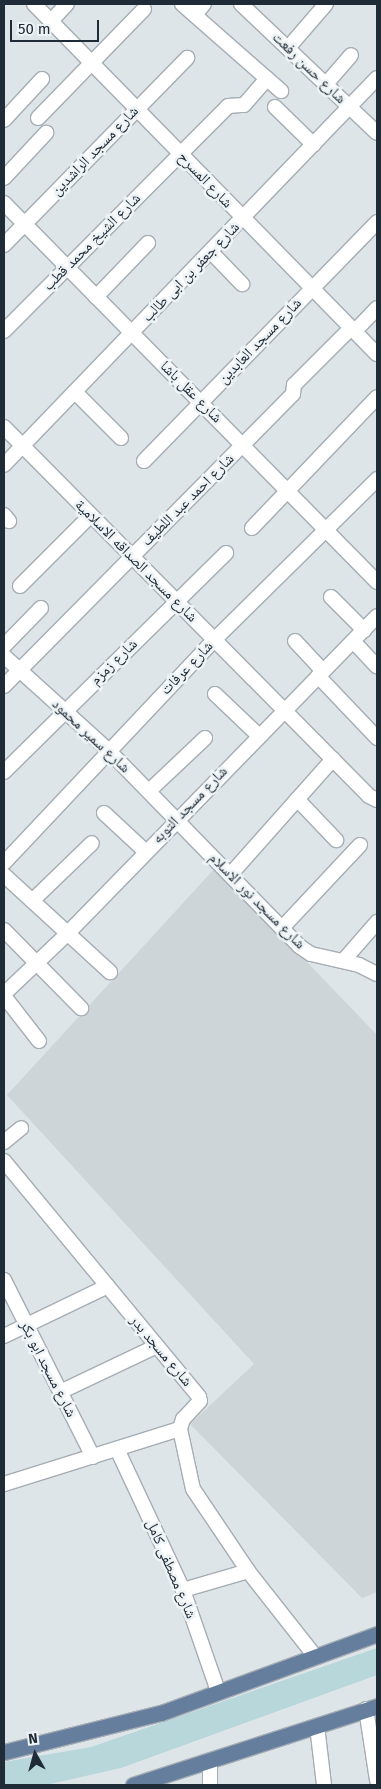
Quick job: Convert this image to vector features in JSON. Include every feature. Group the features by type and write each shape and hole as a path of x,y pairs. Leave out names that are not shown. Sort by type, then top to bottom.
{"main road":[{"path":"4,1752 161,1712 377,1634"},
{"path":"133,1785 210,1762 372,1708"}],"street":[{"name":"شارع المسرح","path":"34,4 311,289 377,354"},
{"path":"51,21 68,4"},
{"path":"182,4 199,9 281,91"},
{"name":"شارع حسن رفعت","path":"241,4 377,133"},
{"path":"288,48 326,4"},
{"path":"38,118 144,9"},
{"path":"326,84 351,55"},
{"name":"شارع مسجد الراشدين","path":"4,245 187,58"},
{"name":"شارع جعفر بن ابى طالب","path":"4,465 377,78"},
{"path":"4,120 42,79"},
{"name":"شارع الشيخ محمد قطب","path":"4,331 228,106 244,105 267,79"},
{"path":"275,107 314,145"},
{"path":"4,178 46,133"},
{"name":"شارع عقل باشا","path":"4,203 288,489 377,582"},
{"name":"شارع مسجد العابدين","path":"144,461 377,222"},
{"path":"96,297 148,243"},
{"path":"211,252 242,284"},
{"name":"شارع احمد عبد اللطيف","path":"4,686 293,394 294,384 377,308"},
{"path":"75,392 120,438"},
{"path":"252,528 377,397"},
{"name":"شارع مسجد الصداقه الاسلامية","path":"4,427 284,710 376,800"},
{"name":"شارع عرفات","path":"4,863 108,750 215,639 377,479"},
{"path":"20,586 91,515"},
{"name":"شارع زمزم","path":"4,772 64,710 226,553"},
{"path":"331,597 364,630"},
{"path":"4,646 40,608"},
{"name":"شارع مسجد التوبه","path":"4,995 67,934 176,818 377,616"},
{"path":"353,641 377,667"},
{"path":"295,642 377,738"},
{"name":"شارع سمير محمود","path":"4,656 108,750 176,818"},
{"path":"216,694 258,735"},
{"path":"149,791 204,738"},
{"path":"230,875 333,759"},
{"path":"297,799 336,840"},
{"path":"104,813 145,851"},
{"name":"شارع مسجد نور الاسلام","path":"176,818 282,928 311,954 342,961 377,974"},
{"path":"32,901 92,843"},
{"path":"282,928 360,845"},
{"path":"4,876 110,972"},
{"path":"342,961 377,922"},
{"path":"4,930 38,961 81,1008"},
{"path":"4,995 39,1041"},
{"path":"4,1142 21,1128"},
{"name":"شارع مسجد بدر","path":"4,1161 200,1398 183,1419 180,1429"},
{"name":"شارع مسجد ابو بكر","path":"4,1280 93,1457"},
{"path":"4,1336 108,1286"},
{"path":"60,1392 157,1346"},
{"path":"4,1484 180,1429 193,1489 248,1571 315,1656"},
{"name":"شارع مصطفى كامل","path":"117,1450 183,1590 218,1691"},
{"path":"183,1590 248,1571"},
{"path":"372,1708 377,1780"},
{"path":"318,1726 324,1785"},
{"path":"210,1762 210,1785"}],"shaded area":[{"path":"216,867 377,1035 377,1592 362,1598 190,1424 254,1364 7,1095"},
{"path":"377,1648 377,1675 121,1768 46,1785 4,1785 4,1762 91,1747"}]}
